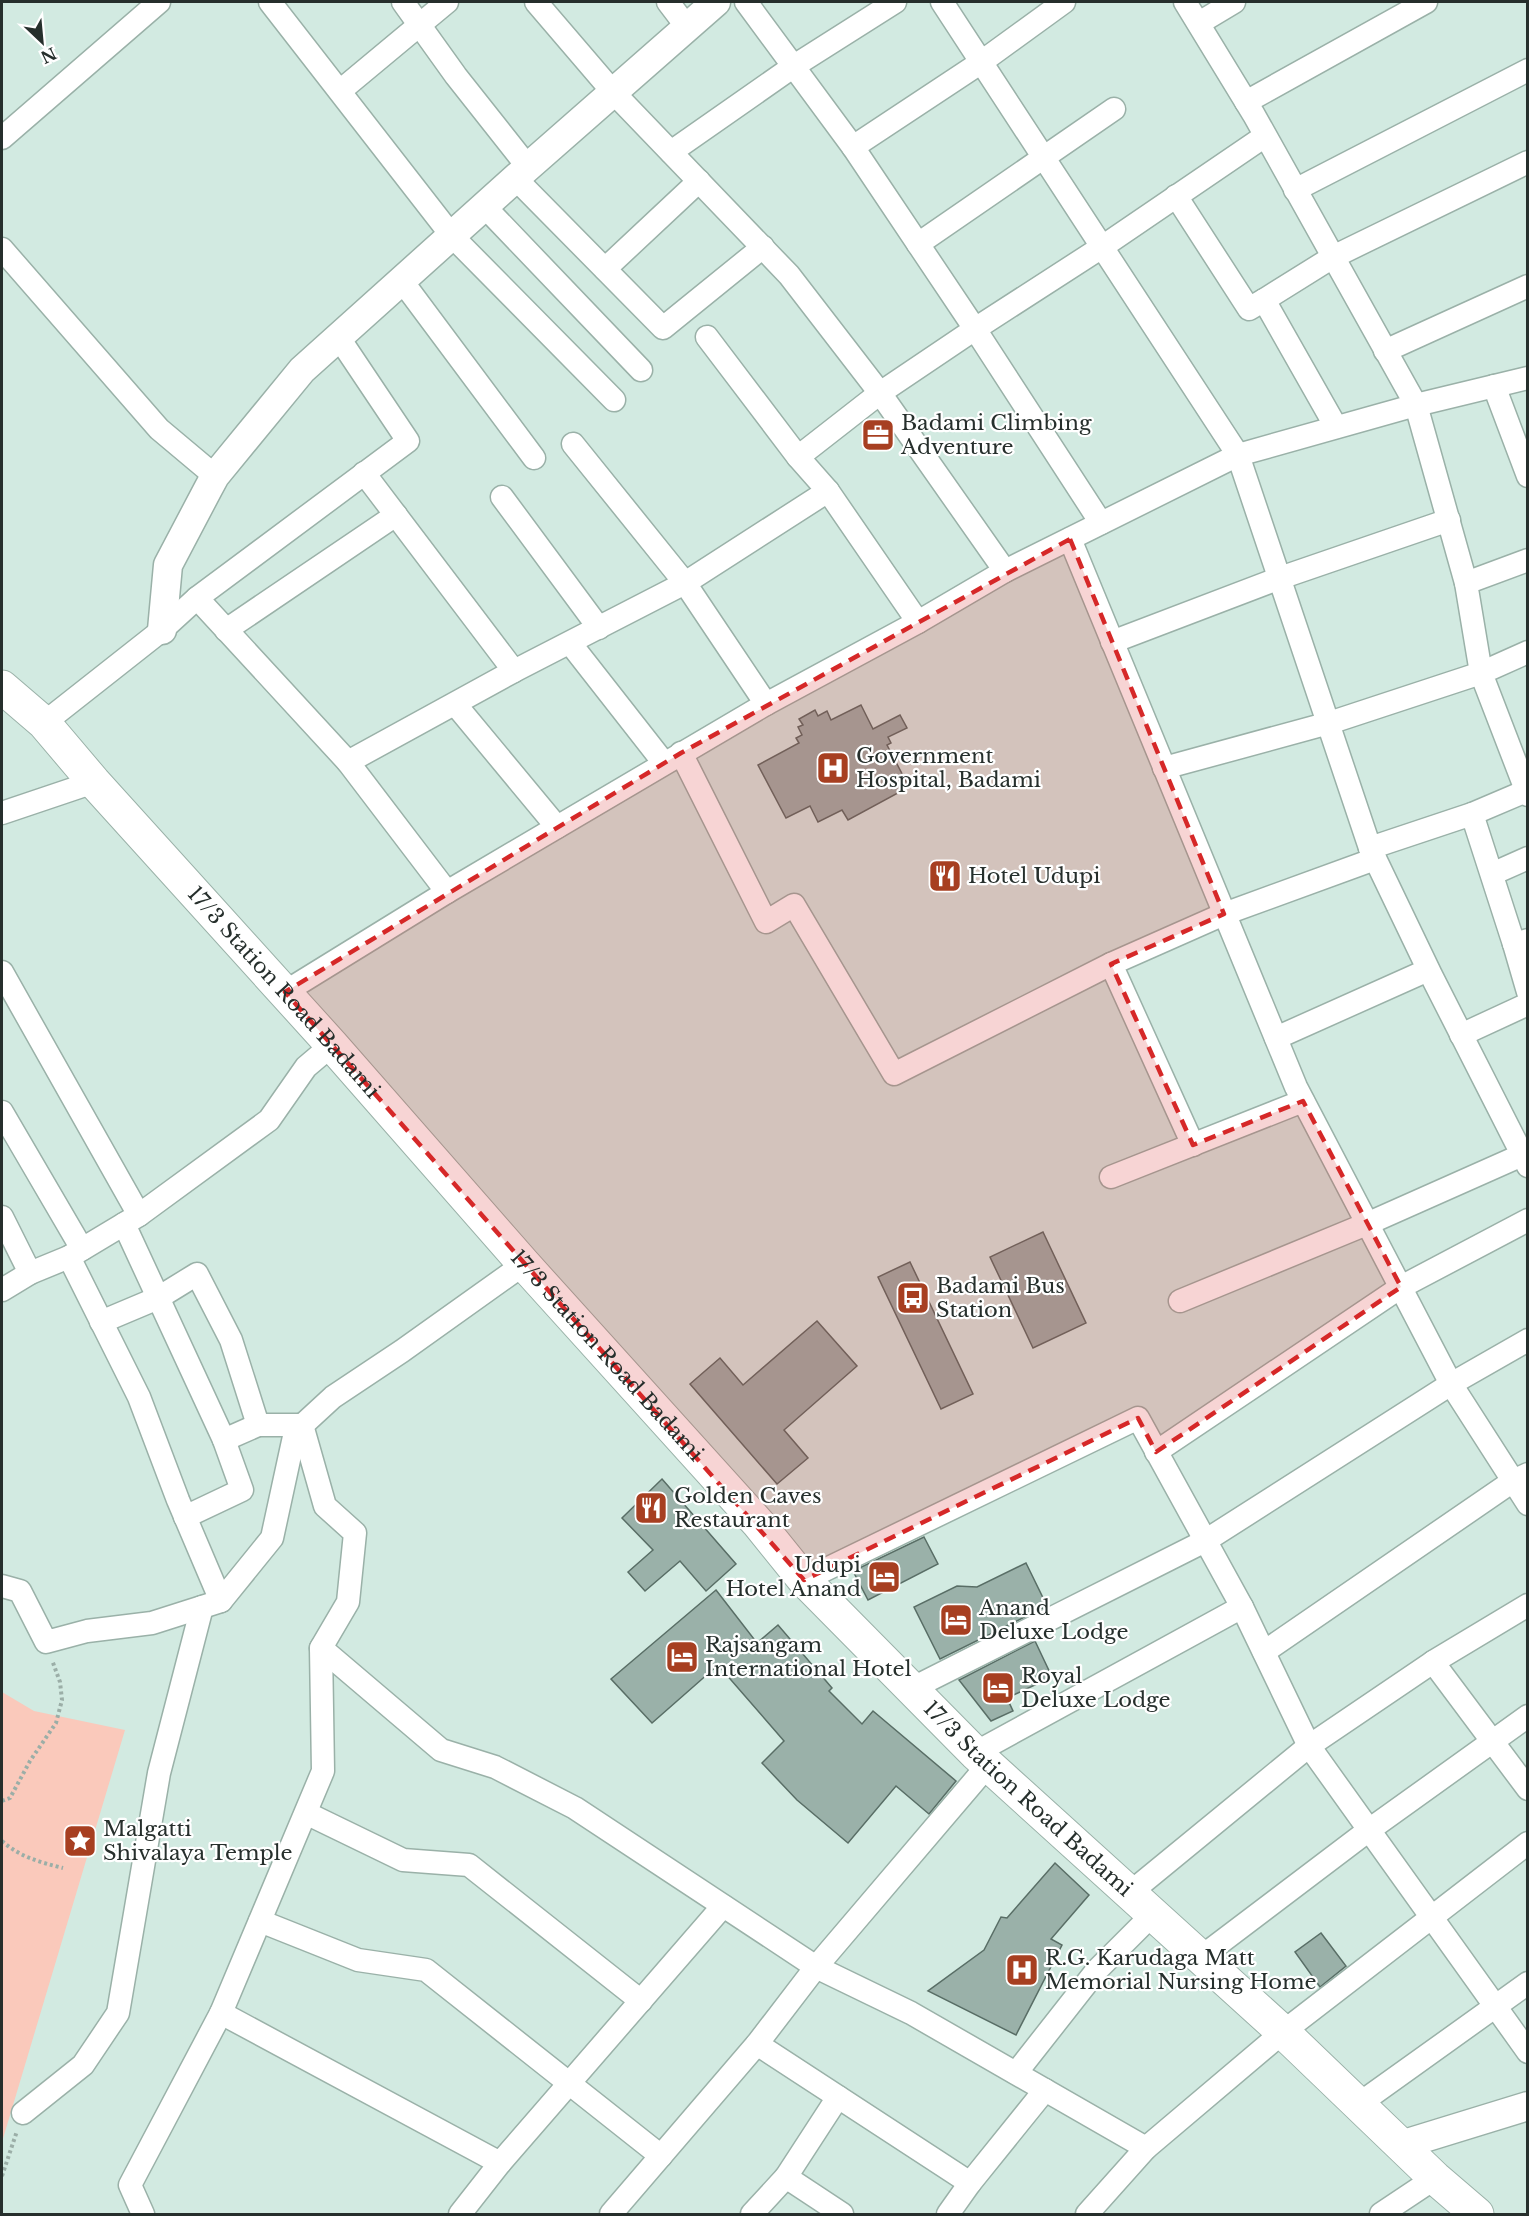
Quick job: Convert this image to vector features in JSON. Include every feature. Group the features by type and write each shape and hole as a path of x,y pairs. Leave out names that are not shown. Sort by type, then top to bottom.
{"highway":[{"name":"17/3 Station Road Badami","path":"2,687 44,723 524,1264 758,1523 804,1580 981,1759 1283,2032 1435,2178 1477,2214"}],"street":[{"path":"2,138 159,2"},
{"path":"270,2 452,236 614,400"},
{"path":"403,2 522,173 605,269 663,328 763,247"},
{"path":"340,91 447,2"},
{"path":"536,2 613,92 789,274 880,393 1005,571"},
{"path":"668,2 687,27"},
{"path":"162,630 168,565 215,476 302,370 716,2"},
{"path":"746,2 853,147 1101,523"},
{"path":"671,152 794,66 895,2"},
{"path":"942,2 1238,455 1372,853 1428,970 1525,1160 1180,1301"},
{"path":"853,147 980,63 1064,2"},
{"path":"570,643 672,758 766,922 794,905 894,1074 1111,964 1372,853 1527,793 1521,755 1481,673 1466,583 1416,405 1246,102 1185,2"},
{"path":"1199,23 1234,2"},
{"path":"1246,102 1426,2"},
{"path":"1295,190 1527,70"},
{"path":"918,244 1114,109"},
{"path":"798,457 880,393 1102,247 1265,136"},
{"path":"1176,196 1249,309 1333,257 1527,162"},
{"path":"605,269 699,181"},
{"path":"485,207 641,370"},
{"path":"2,249 159,429 215,476"},
{"path":"402,281 534,458"},
{"path":"1385,351 1527,286"},
{"path":"1264,300 1336,427"},
{"path":"707,337 798,457 828,491 918,622"},
{"path":"44,723 162,630 197,598 408,441 339,338"},
{"path":"285,992 447,892 766,704 918,622 1005,571 1238,455 1416,405 1527,378"},
{"path":"1494,386 1527,476"},
{"path":"573,444 685,583 766,704"},
{"path":"364,472 514,671"},
{"path":"348,762 514,671 685,583 828,491"},
{"path":"502,497 598,628"},
{"path":"226,630 396,515"},
{"path":"1113,642 1280,578 1449,520"},
{"path":"1070,539 1303,1101 1369,1223 1451,1384 1520,1478 1527,1504"},
{"path":"1466,583 1527,560"},
{"path":"197,598 348,762 447,892"},
{"path":"1164,768 1329,723 1481,673 1527,652"},
{"path":"455,704 557,827"},
{"path":"2,813 94,782"},
{"path":"1473,814 1492,874 1521,942 1527,992"},
{"path":"1492,874 1527,858"},
{"path":"1111,964 1193,1145"},
{"path":"1276,1038 1428,970"},
{"path":"2,972 131,1219 158,1298 224,1440 242,1490 185,1517"},
{"path":"1461,1035 1527,1004"},
{"path":"2,1290 30,1273 76,1253 131,1219 269,1120 306,1067 332,1045"},
{"path":"1112,1177 1303,1101"},
{"path":"2,1112 76,1253 101,1322 139,1397 185,1517 212,1604"},
{"path":"2,1216 30,1273"},
{"path":"1156,1452 1401,1287 1527,1220"},
{"path":"23,2113 83,2065 118,2013 159,1773 212,1604 272,1538 295,1432 333,1397 524,1264"},
{"path":"101,1322 158,1298 197,1274 231,1340 258,1425"},
{"path":"911,1689 1205,1541 1451,1384 1527,1340"},
{"path":"804,1580 1138,1418 1242,1607 1309,1746 1527,2052"},
{"path":"224,1440 258,1425 302,1425"},
{"path":"143,2214 130,2186 221,2013 324,1771 321,1648 348,1602 355,1533 325,1506 302,1425"},
{"path":"1264,1652 1520,1478"},
{"path":"2,1587 20,1591 46,1642 87,1631 152,1623 212,1604"},
{"path":"1016,2073 1097,1970 1142,1903 1309,1746 1433,1662 1527,1605"},
{"path":"611,2214 757,2044 981,1759 1242,1607"},
{"path":"321,1648 441,1750 495,1767 575,1808 816,1967 911,2013 1146,2148"},
{"path":"1433,1662 1527,1789"},
{"path":"1200,1958 1369,1830 1527,1716"},
{"path":"306,1813 403,1860 469,1865 641,2001"},
{"path":"1087,2214 1146,2148 1283,2032 1527,1843"},
{"path":"460,2214 500,2163 723,1906"},
{"path":"260,1921 358,1960 426,1971 661,2156"},
{"path":"1359,2104 1527,1983"},
{"path":"221,2013 500,2163"},
{"path":"757,2044 970,2183"},
{"path":"948,2214 1045,2090"},
{"path":"752,2214 786,2177 838,2097"},
{"path":"1401,2145 1527,2106"},
{"path":"786,2177 842,2214"},
{"path":"1381,2214 1435,2178"}],"path":[{"path":"2,1801 10,1798 30,1761 56,1723 62,1700 60,1682 46,1642"},
{"path":"2,1841 15,1852 26,1857 63,1868"},
{"path":"2,2176 23,2113"}],"highlighted area":[{"path":"1070,539 1224,914 1111,964 1193,1145 1303,1101 1401,1287 1156,1452 1138,1418 804,1580 285,992 681,753"}],"shaded area":[{"path":"2,1692 34,1711 125,1730 2,2142"}],"building":[{"path":"861,705 873,729 900,715 907,728 888,737 891,743 887,745 909,787 848,820 842,810 818,822 810,806 786,818 758,765 799,743 796,738 802,735 798,727 803,725 799,719 815,710 818,716 827,711 831,720"},
{"path":"1043,1232 1086,1323 1033,1348 990,1257"},
{"path":"910,1262 973,1394 941,1409 878,1277"},
{"path":"817,1321 857,1366 784,1430 808,1458 777,1484 690,1384 720,1358 743,1385"},
{"path":"662,1479 736,1564 706,1591 680,1561 645,1591 628,1572 653,1550 622,1518"},
{"name":"Udupi Hotel Anand","path":"924,1537 938,1564 868,1600 853,1571"},
{"path":"1026,1563 1047,1606 940,1659 914,1607 957,1586 977,1587"},
{"path":"716,1590 757,1643 778,1625 832,1688 829,1691 862,1724 873,1711 956,1781 929,1814 896,1786 848,1843 797,1800 762,1763 784,1741 718,1665 652,1723 611,1679"},
{"name":"Royal Deluxe Lodge","path":"1035,1641 1052,1677 1007,1698 1013,1711 991,1721 959,1680"},
{"path":"1055,1863 1089,1895 1051,1939 1062,1945 1016,2035 928,1991 984,1950 1001,1917 1007,1918"},
{"path":"1321,1933 1346,1966 1320,1987 1295,1952"}],"place":[{"name":"Badami Climbing Adventure","path":"878,435"},
{"name":"Government Hospital, Badami","path":"833,768"},
{"name":"Hotel Udupi","path":"945,876"},
{"name":"Badami Bus Station","path":"913,1298"},
{"name":"Golden Caves Restaurant","path":"651,1508"},
{"name":"Udupi Hotel Anand","path":"884,1577"},
{"name":"Anand Deluxe Lodge","path":"956,1620"},
{"name":"Rajsangam International Hotel","path":"682,1657"},
{"name":"Royal Deluxe Lodge","path":"998,1688"},
{"name":"Malgatti Shivalaya Temple","path":"80,1841"},
{"name":"R.G. Karudaga Matt Memorial Nursing Home","path":"1022,1970"}]}
